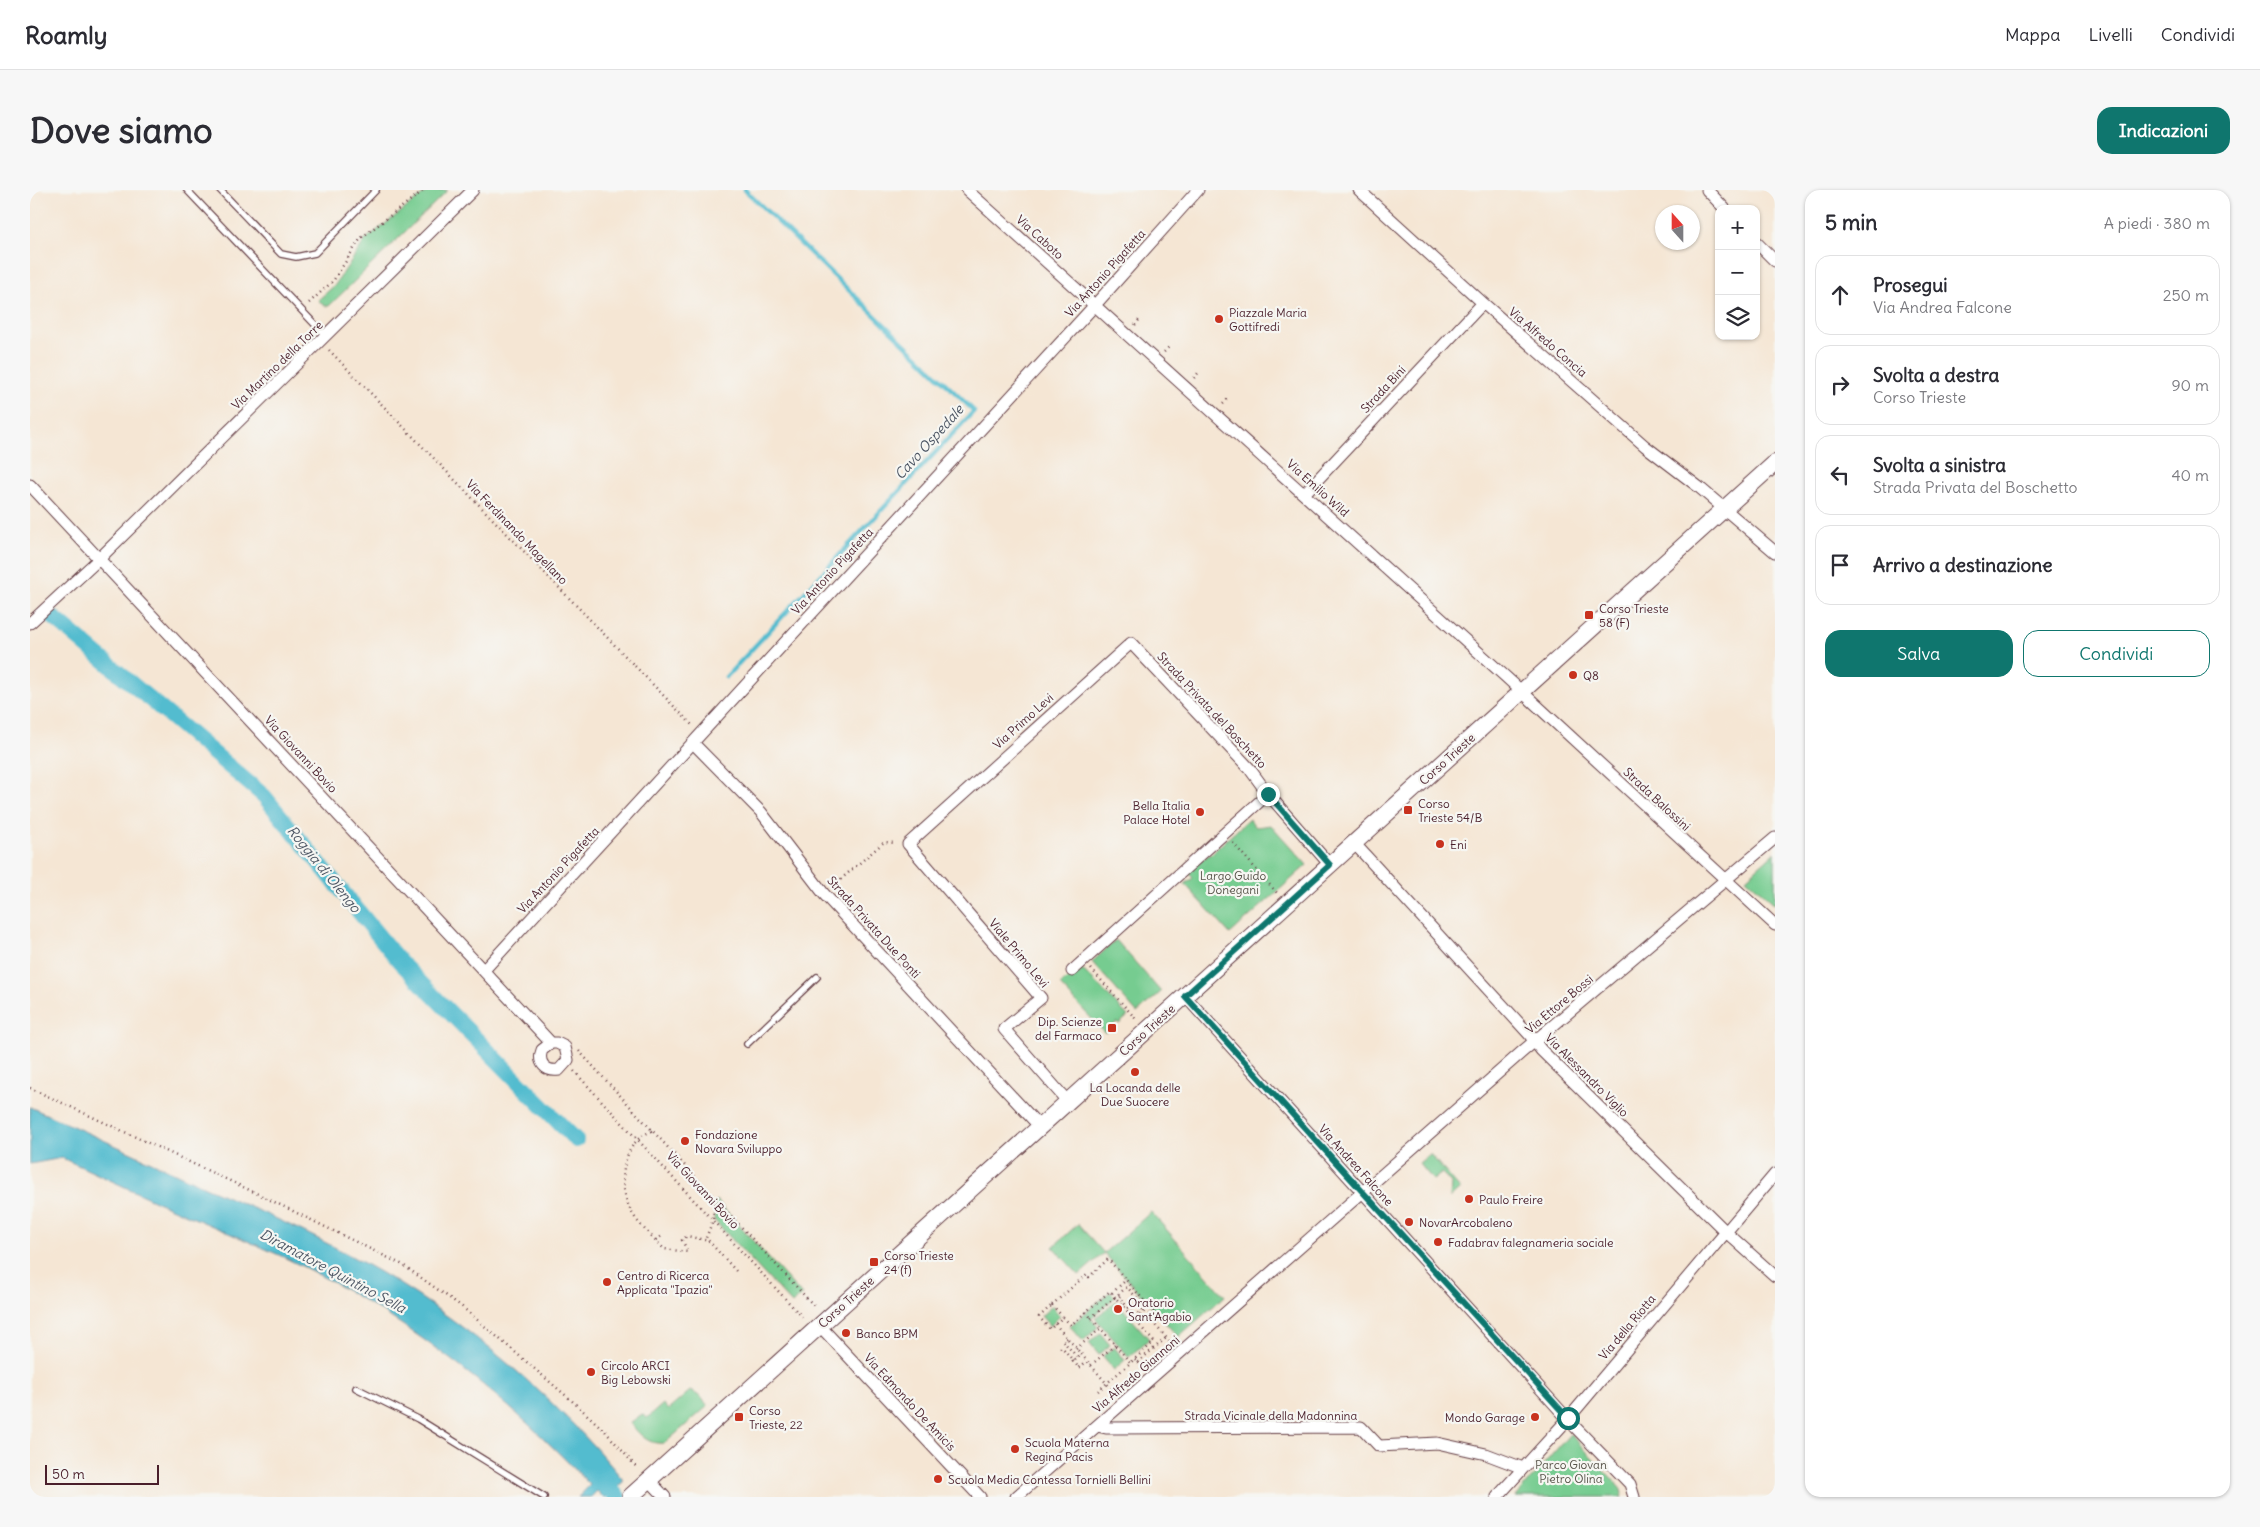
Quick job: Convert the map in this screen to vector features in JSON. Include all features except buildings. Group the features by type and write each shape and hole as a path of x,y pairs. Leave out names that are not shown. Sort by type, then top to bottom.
{"main road":[{"name":"Corso Trieste","path":"630,1497 645,1476 816,1320 1068,1102 1775,463"}],"street":[{"name":"Via Martino della Torre","path":"30,623 99,559 473,190"},
{"name":"Via Caboto","path":"967,190 1095,305"},
{"name":"Via Antonio Pigafetta","path":"484,970 1095,305 1198,190"},
{"name":"Via Alfredo Concia","path":"1359,190 1645,446 1700,488 1775,552"},
{"path":"1707,190 1721,205"},
{"path":"1760,246 1775,261"},
{"name":"Strada Bini","path":"1304,494 1483,303"},
{"name":"Via Emilio Wild","path":"1095,305 1522,692"},
{"name":"Via Giovanni Bovio","path":"30,485 551,1043"},
{"name":"Strada Privata del Boschetto","path":"1131,643 1249,768 1268,794 1330,865"},
{"name":"Via Primo Levi","path":"908,844 1131,643"},
{"name":"Strada Balossini","path":"1522,692 1775,925"},
{"name":"Strada Privata Due Ponti","path":"697,738 761,812 824,894 1040,1127"},
{"path":"1072,971 1268,794"},
{"name":"Via Ettore Bossi","path":"1364,1193 1535,1042 1775,838"},
{"name":"Via Alessandro Viglio","path":"1354,843 1535,1042 1726,1232 1775,1276"},
{"name":"Viale Primo Levi","path":"908,844 1041,998 1004,1029 1068,1102"},
{"name":"Via Andrea Falcone","path":"1185,996 1630,1484 1634,1497"},
{"name":"Via della Riotta","path":"1497,1497 1568,1418 1775,1174"},
{"name":"Via Alfredo Giannoni","path":"1016,1497 1364,1193"},
{"name":"Via Edmondo De Amicis","path":"816,1320 980,1497"},
{"name":"Strada Vicinale della Madonnina","path":"1097,1426 1106,1428 1361,1427 1379,1446 1438,1444 1486,1454 1523,1468"},
{"path":"645,1476 664,1497"}],"lane":[{"path":"187,190 302,310 323,339"},
{"path":"220,190 281,254 296,257 315,253 376,190"},
{"path":"747,1044 817,977"},
{"path":"356,1388 418,1419 544,1497"}],"path":[{"path":"302,310 333,281 361,238 424,190"},
{"name":"Via Ferdinando Magellano","path":"323,339 697,738"},
{"path":"1225,834 1278,893"},
{"path":"824,894 884,842 908,844"},
{"path":"1084,961 1137,1020"},
{"path":"574,1046 715,1198 816,1320"},
{"name":"Via Giovanni Bovio","path":"572,1069 713,1220 816,1320"},
{"path":"30,1088 256,1193 403,1265 461,1306 570,1400 605,1431 645,1476"},
{"path":"653,1131 638,1139 628,1153 625,1166 625,1192 631,1212 664,1249 688,1252 682,1240 684,1237 709,1241"},
{"path":"715,1198 713,1220 706,1238 736,1271"},
{"path":"656,1240 662,1236"},
{"path":"1064,1317 1050,1329 1039,1316 1087,1274 1089,1276 1108,1260 1153,1311 1138,1324"},
{"path":"1052,1305 1070,1325 1126,1280"},
{"path":"1123,1283 1145,1309 1152,1322 1171,1343"},
{"path":"1092,1318 1127,1288"},
{"path":"1127,1288 1118,1297 1135,1316 1145,1309"},
{"path":"1098,1391 1154,1342 1112,1293"},
{"path":"1099,1301 1104,1307"},
{"path":"1135,1320 1147,1309 1145,1309"},
{"path":"1086,1312 1131,1363"},
{"path":"1152,1322 1156,1318 1161,1322 1163,1320"},
{"path":"1041,1326 1044,1323"},
{"path":"1055,1324 1115,1393"},
{"path":"1076,1349 1100,1328"},
{"path":"1067,1338 1063,1341 1075,1360 1081,1354"},
{"path":"1138,1362 1166,1338"},
{"path":"1091,1365 1114,1344"},
{"path":"1060,1348 1062,1347 1080,1368 1087,1361"},
{"path":"1135,1359 1143,1367"}],"green space":[{"path":"429,190 448,190 329,306 325,306 318,300 335,285 366,239"},
{"name":"Largo Guido Donegani","path":"1249,819 1256,827 1271,825 1307,865 1230,934 1185,884 1193,878 1185,870 1212,853"},
{"path":"1775,852 1775,904 1746,878"},
{"path":"1116,940 1161,992 1137,1013 1092,962"},
{"path":"1081,968 1128,1016 1119,1024 1117,1022 1105,1033 1060,985"},
{"path":"1430,1154 1460,1189 1450,1198 1451,1183 1442,1173 1433,1180 1419,1163"},
{"path":"716,1200 802,1295 792,1304 714,1220"},
{"path":"1151,1212 1225,1296 1178,1337 1104,1253"},
{"path":"1078,1224 1104,1253 1079,1275 1053,1247"},
{"path":"1110,1292 1115,1297 1091,1319 1098,1327 1083,1341 1070,1326"},
{"path":"1116,1301 1149,1339 1129,1357 1095,1318"},
{"path":"1052,1306 1060,1316 1050,1326 1041,1316"},
{"path":"1100,1333 1110,1345 1099,1355 1089,1343"},
{"path":"1114,1347 1125,1360 1114,1370 1103,1356"},
{"path":"690,1391 700,1396 708,1406 665,1443 649,1441 630,1423 642,1414 647,1418 663,1404 668,1410"},
{"name":"Parco Giovan Pietro Olina","path":"1570,1434 1620,1487 1623,1497 1515,1497"}],"water":[{"path":"30,1107 265,1213 362,1262 398,1283 469,1332 503,1360 568,1419 624,1481 606,1497 603,1497 597,1491 591,1497 578,1497 590,1485 526,1422 492,1393 457,1364 384,1313 306,1268 167,1207 62,1158 30,1164"}],"waterway":[{"name":"Cavo Ospedale","path":"726,677 974,411 745,190"},
{"name":"Roggia di Olengo","path":"53,617 264,796 400,962 576,1140"},
{"name":"Diramatore Quintino Sella","path":"597,1475 618,1497"}],"place":[{"name":"Piazzale Maria Gottifredi","path":"1219,319"},
{"name":"Corso Trieste 58 (F)","path":"1589,615"},
{"name":"Q8","path":"1573,675"},
{"name":"Corso Trieste 54/B","path":"1408,810"},
{"name":"Bella Italia Palace Hotel","path":"1200,812"},
{"name":"Eni","path":"1440,844"},
{"name":"Dip. Scienze del Farmaco","path":"1112,1028"},
{"name":"La Locanda delle Due Suocere","path":"1135,1072"},
{"name":"Fondazione Novara Sviluppo","path":"685,1141"},
{"name":"Paulo Freire","path":"1469,1199"},
{"name":"NovarArcobaleno","path":"1409,1222"},
{"name":"Fadabrav falegnameria sociale","path":"1438,1242"},
{"name":"Corso Trieste 24 (f)","path":"874,1262"},
{"name":"Centro di Ricerca Applicata \"Ipazia\"","path":"607,1282"},
{"name":"Oratorio Sant'Agabio","path":"1118,1309"},
{"name":"Banco BPM","path":"846,1333"},
{"name":"Circolo ARCI Big Lebowski","path":"591,1372"},
{"name":"Corso Trieste, 22","path":"739,1417"},
{"name":"Mondo Garage","path":"1535,1417"},
{"name":"Scuola Materna Regina Pacis","path":"1015,1449"},
{"name":"Scuola Media Contessa Tornielli Bellini","path":"938,1479"}],"route":[{"path":"1268,794 1330,865 1185,996 1568,1418"}]}
